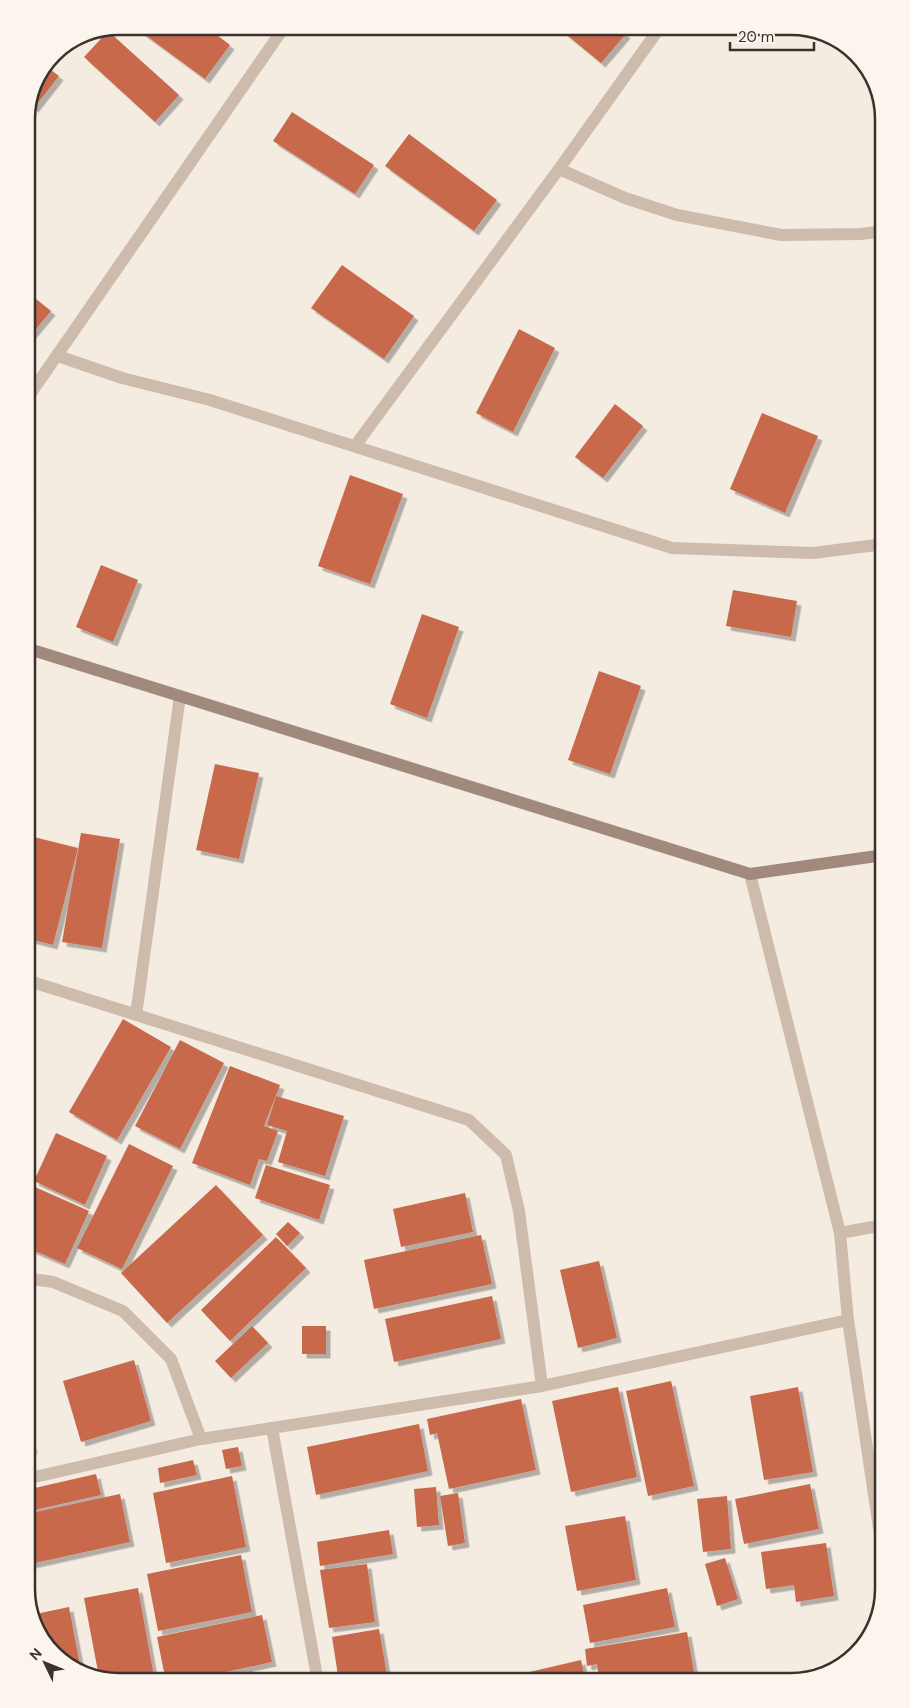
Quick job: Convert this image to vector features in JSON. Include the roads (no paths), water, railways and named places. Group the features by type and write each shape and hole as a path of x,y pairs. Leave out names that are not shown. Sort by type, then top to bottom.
{"street":[{"path":"35,388 280,35"},
{"path":"355,446 559,169 655,35"},
{"path":"559,169 625,198 678,216 781,235 875,232"},
{"path":"58,356 122,378 210,400 672,548 812,553 875,545"},
{"path":"35,651 750,874 875,856"},
{"path":"136,1015 180,696"},
{"path":"750,874 840,1233 848,1320 875,1490"},
{"path":"35,983 469,1120 506,1156 519,1211 542,1386"},
{"path":"840,1233 875,1226"},
{"path":"35,1279 53,1282 123,1311 171,1359 201,1439"},
{"path":"35,1477 201,1439 542,1386 848,1320"},
{"path":"272,1428 316,1673"}]}
